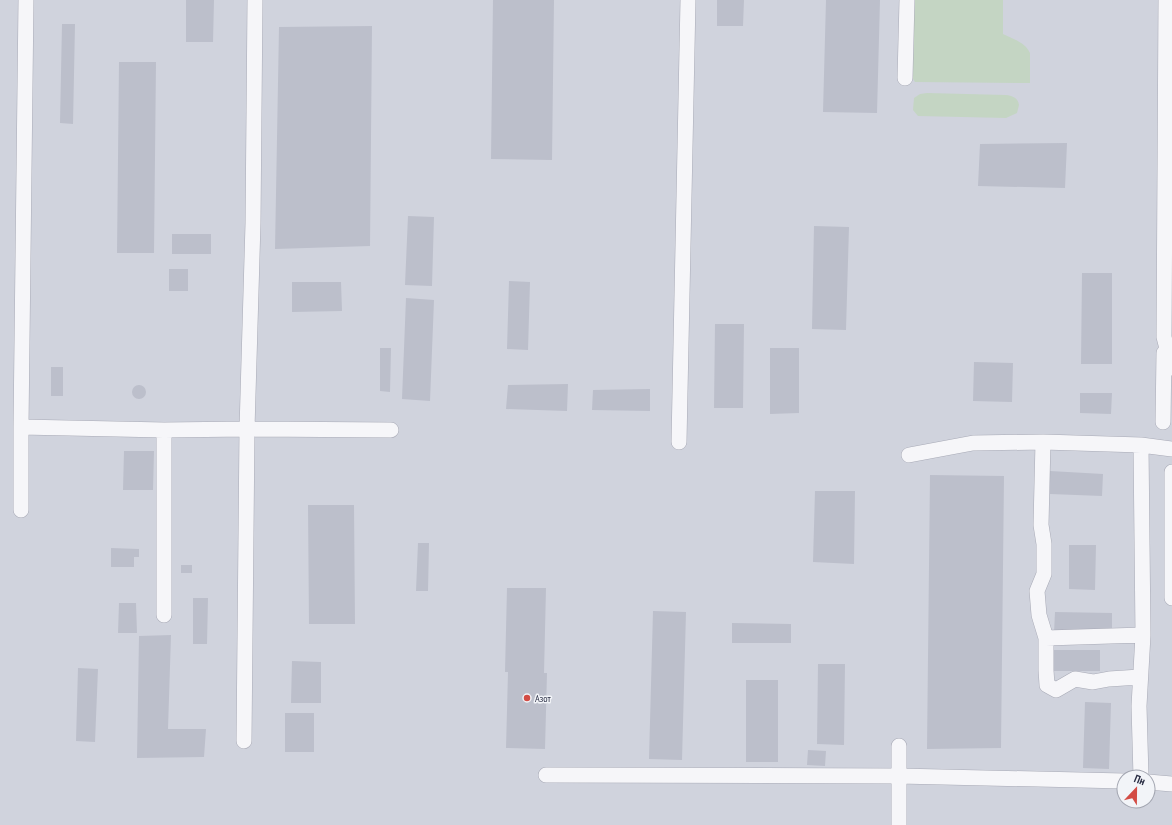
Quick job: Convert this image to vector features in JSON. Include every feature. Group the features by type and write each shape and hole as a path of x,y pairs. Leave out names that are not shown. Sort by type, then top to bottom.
{"lane":[{"path":"21,510 26,0"},
{"path":"244,741 247,429 253,223 255,0"},
{"path":"679,442 688,0"},
{"path":"905,78 907,0"},
{"path":"1163,422 1166,0"},
{"path":"1164,337 1172,368"},
{"path":"21,427 164,430 390,430"},
{"path":"164,430 164,615"},
{"path":"1043,442 1041,525 1044,544 1044,574 1037,591 1039,615 1046,638 1047,685 1056,690 1075,679 1093,682 1109,679 1140,677"},
{"path":"909,455 973,443 1043,442 1141,445 1172,449"},
{"path":"1141,445 1142,635 1138,706 1141,769"},
{"path":"1172,472 1172,598"},
{"path":"1046,638 1142,635"},
{"path":"899,746 899,825"},
{"path":"546,775 899,776 1116,781"},
{"path":"1156,783 1172,784"}],"shaded area":[{"path":"0,0 1172,0 1172,825 0,825"}],"green space":[{"path":"914,0 1003,0 1003,34 1022,43 1028,49 1030,53 1030,83 915,82 913,79"},
{"path":"920,94 1006,95 1015,98 1019,105 1017,113 1006,118 918,116 913,110 914,98"}],"building":[{"path":"186,0 214,0 213,42 186,42"},
{"path":"493,0 554,0 552,160 491,159"},
{"path":"717,0 744,0 743,26 717,26"},
{"path":"826,0 880,0 877,113 823,112"},
{"path":"62,24 75,24 73,124 60,123"},
{"path":"372,26 370,246 275,249 279,27"},
{"path":"119,62 156,62 154,253 117,253"},
{"path":"1067,143 1065,188 978,186 980,144"},
{"path":"408,216 434,217 432,286 405,285"},
{"path":"814,226 849,227 846,330 812,329"},
{"path":"172,234 211,234 211,254 172,254"},
{"path":"169,269 188,269 188,291 169,291"},
{"path":"1082,273 1112,273 1112,364 1081,364"},
{"path":"509,281 530,282 528,350 507,349"},
{"path":"292,282 341,282 342,311 292,312"},
{"path":"406,298 434,300 430,401 402,399"},
{"path":"715,324 744,324 743,408 714,408"},
{"path":"380,348 391,348 390,392 380,391"},
{"path":"770,348 799,348 799,413 770,414"},
{"path":"974,362 1013,363 1012,402 973,401"},
{"path":"51,367 63,367 63,396 51,396"},
{"path":"568,384 567,411 506,409 508,385"},
{"path":"139,385 144,387 146,392 144,397 139,399 134,397 132,392 134,387"},
{"path":"650,389 650,411 592,410 593,390"},
{"path":"1080,393 1112,393 1111,414 1080,413"},
{"path":"124,451 154,451 153,490 123,490"},
{"path":"1050,471 1103,474 1102,496 1050,494"},
{"path":"930,475 1004,476 1001,748 927,749"},
{"path":"815,491 855,491 854,564 813,562"},
{"path":"308,505 354,505 355,624 309,624"},
{"path":"418,543 429,543 428,591 416,591"},
{"path":"1069,545 1096,545 1095,590 1069,589"},
{"path":"111,548 139,549 139,557 134,557 134,567 111,567"},
{"path":"181,565 192,565 192,573 181,573"},
{"path":"507,588 546,588 544,673 547,673 545,749 506,748 508,672 505,672"},
{"path":"193,598 208,598 207,644 193,644"},
{"path":"119,603 136,603 137,633 118,633"},
{"path":"653,611 686,612 682,760 649,759"},
{"path":"1055,612 1112,613 1112,634 1054,633"},
{"path":"732,623 791,624 791,643 732,643"},
{"path":"171,635 168,729 206,729 204,757 137,758 139,636"},
{"path":"1052,650 1100,650 1100,671 1052,671"},
{"path":"292,661 321,662 321,703 291,703"},
{"path":"818,664 845,664 844,745 817,744"},
{"path":"78,668 98,669 95,742 76,741"},
{"path":"746,680 778,680 778,762 746,762"},
{"path":"1085,702 1111,703 1109,769 1083,768"},
{"path":"285,713 314,713 314,752 285,752"},
{"path":"808,750 826,751 825,766 807,765"}],"place":[{"name":"Азот","path":"527,698"}]}
